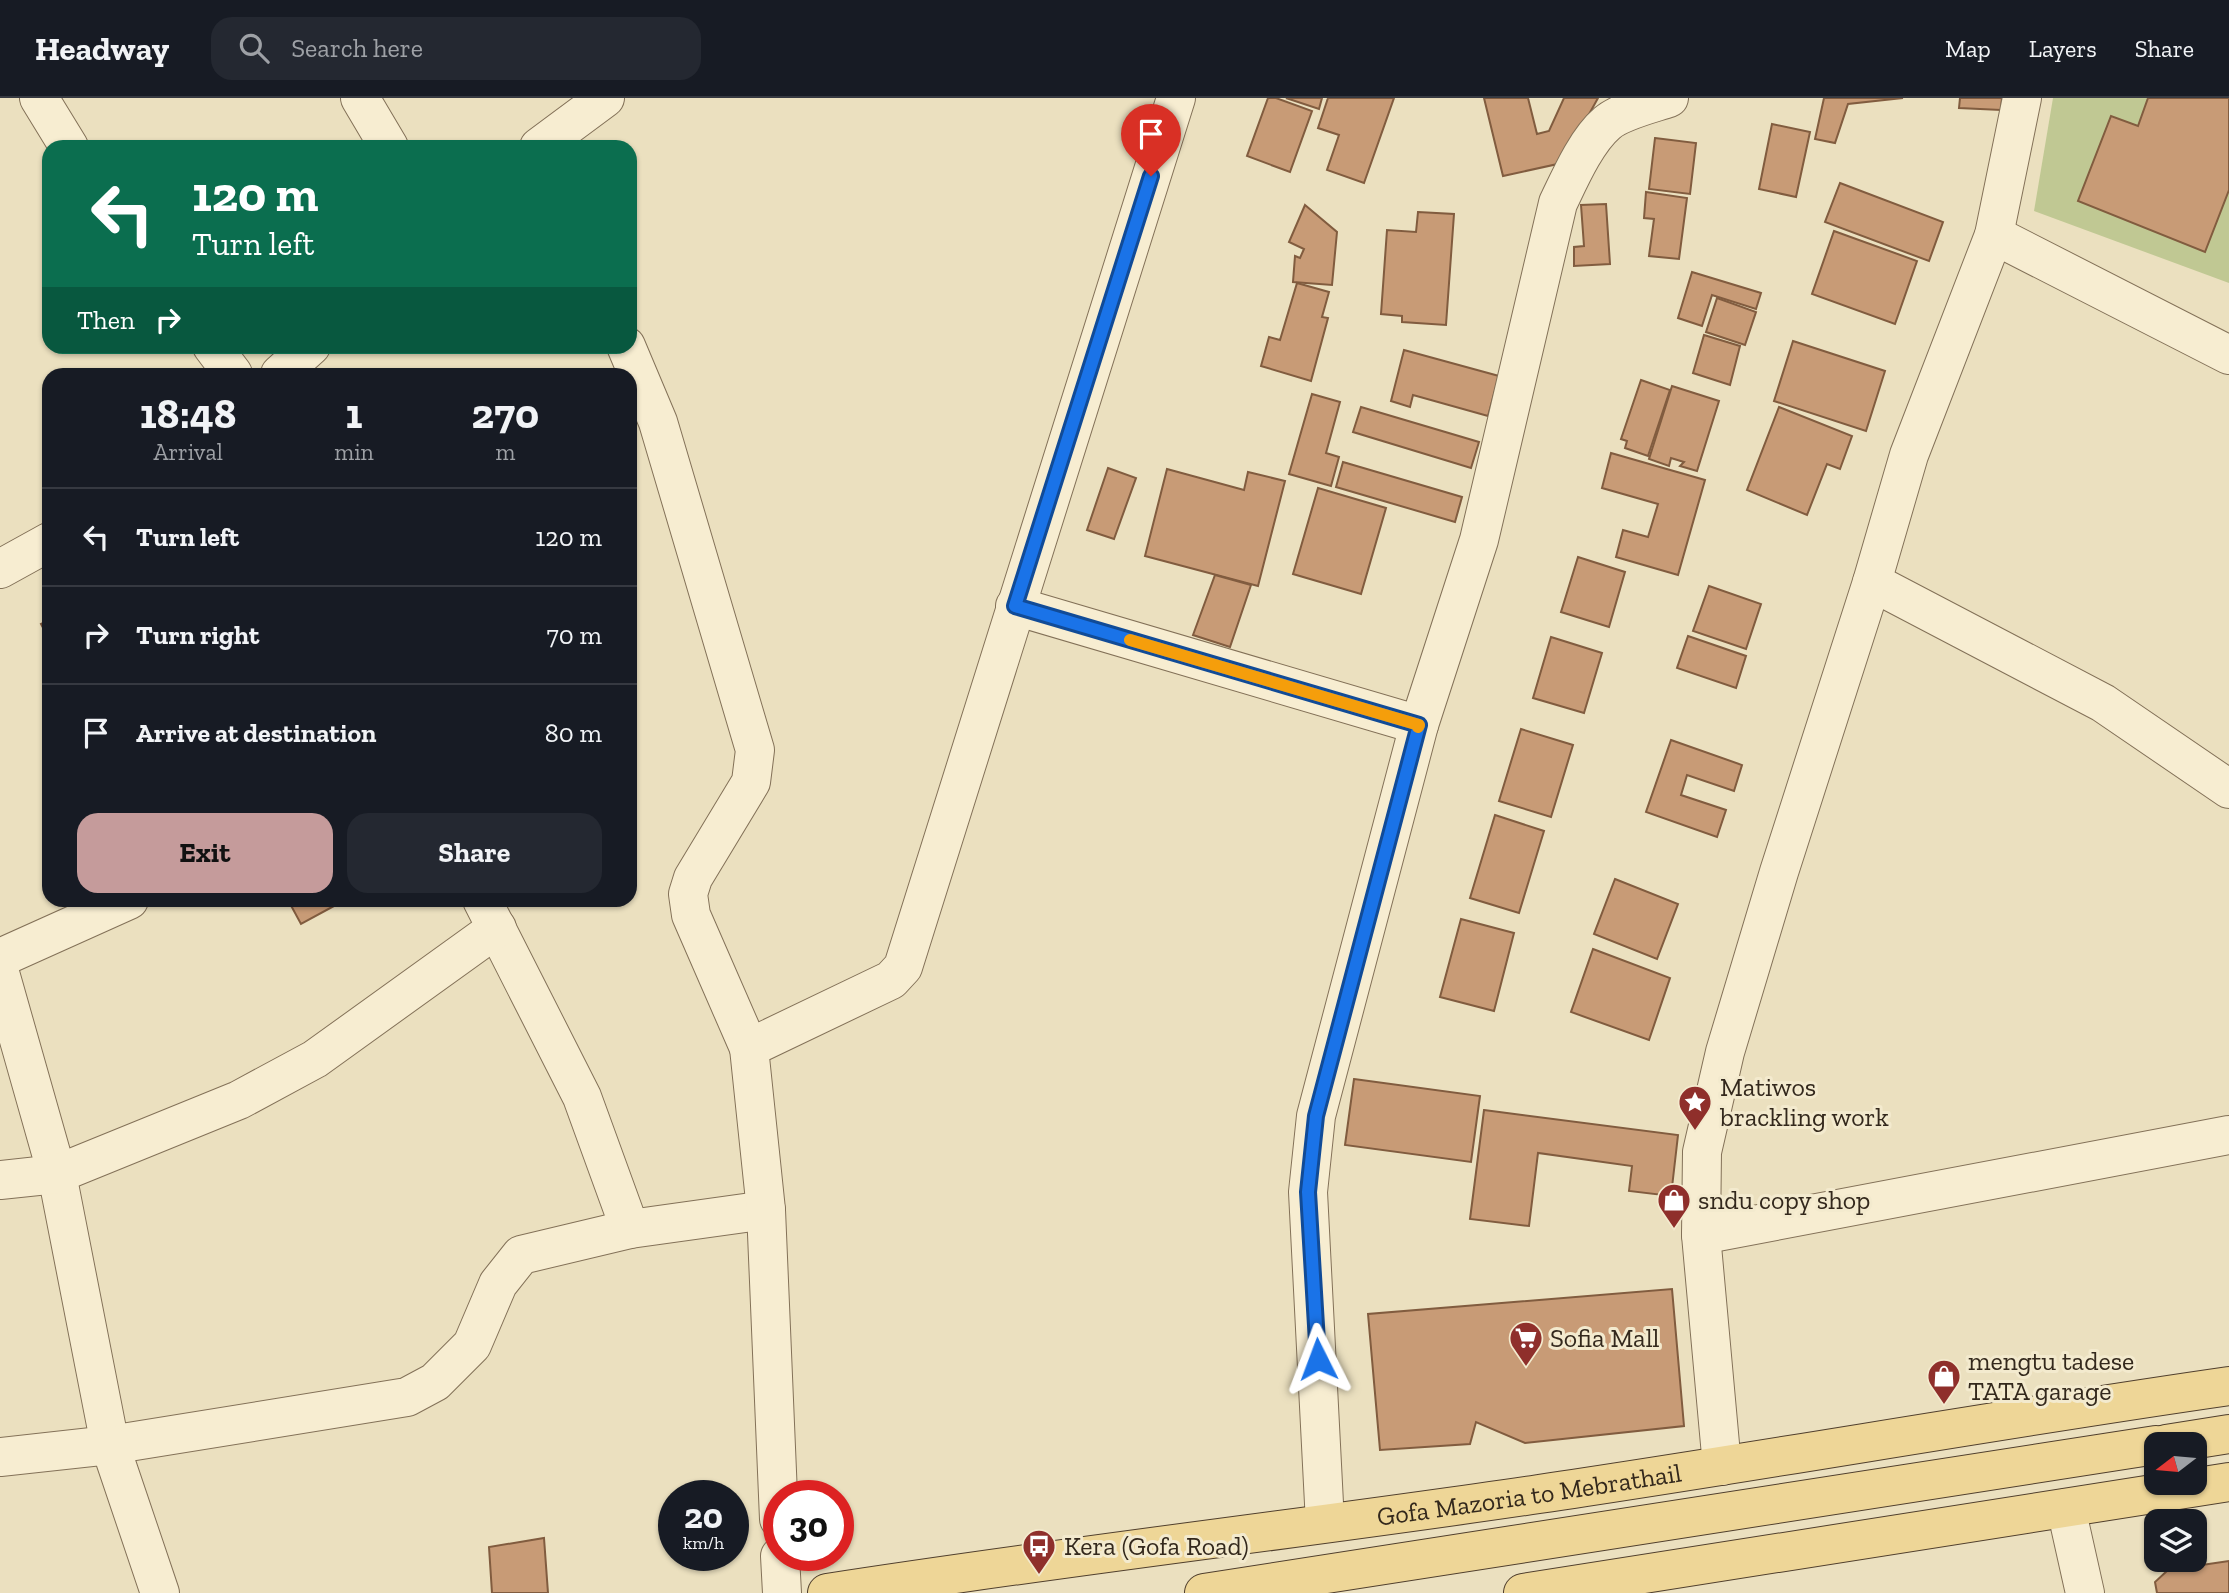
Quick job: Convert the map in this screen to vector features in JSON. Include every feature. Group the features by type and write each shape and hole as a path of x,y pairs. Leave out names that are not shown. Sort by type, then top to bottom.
{"main road":[{"name":"Gofa Mazoria to Mebrathail","path":"827,1593 998,1566 1539,1494 2052,1411 2229,1386"},
{"path":"2207,1437 2229,1434"},
{"path":"1204,1593 2144,1447"},
{"path":"1539,1592 2229,1482"}],"street":[{"path":"39,98 65,140"},
{"path":"360,98 385,140"},
{"path":"549,140 605,98"},
{"path":"749,1048 891,980 903,967 1175,98"},
{"path":"1325,1523 1308,1192 1316,1116 1419,725 1479,540 1558,203 1578,160 1608,122 1637,108 1669,98"},
{"path":"1722,1466 1701,1235 1702,1152 1725,1052 1909,455 1994,235 2022,98"},
{"path":"1994,235 2229,355"},
{"path":"287,368 302,354"},
{"path":"637,372 658,422 755,750 751,782 693,878 688,894 691,915 749,1048 766,1209 777,1480"},
{"path":"0,569 42,546"},
{"path":"1872,582 2103,704 2229,789"},
{"path":"1015,606 1419,725"},
{"path":"0,958 114,907"},
{"path":"0,1180 57,1174 239,1100 315,1059 490,914 582,1097 630,1229"},
{"path":"0,974 57,1174 110,1445 160,1593"},
{"path":"1701,1235 2229,1135"},
{"path":"0,1457 110,1445 407,1397 435,1382 472,1345 498,1284 521,1255 630,1229 766,1209"},
{"path":"2066,1508 2085,1593"},
{"path":"781,1571 782,1593"}],"green space":[{"path":"2053,98 2229,98 2229,283 2034,211"}],"building":[{"path":"1268,98 1276,98 1312,111 1290,172 1247,156"},
{"path":"1286,98 1322,98 1319,109"},
{"path":"1328,98 1394,98 1364,183 1327,170 1339,135 1318,128"},
{"path":"1484,98 1528,98 1537,134 1549,131 1564,98 1598,98 1562,163 1503,176"},
{"path":"1824,98 1903,98 1848,104 1835,143 1815,139"},
{"path":"1960,98 2002,98 2001,110 1959,108"},
{"path":"2148,98 2229,98 2229,190 2205,252 2078,201 2111,116 2138,126"},
{"path":"1772,124 1810,132 1796,197 1759,189"},
{"path":"1655,138 1696,143 1690,194 1649,189"},
{"path":"1840,183 1943,222 1929,261 1825,222"},
{"path":"1646,192 1687,198 1679,259 1649,256 1654,219 1644,218"},
{"path":"1606,204 1610,264 1574,266 1574,247 1584,246 1581,205"},
{"path":"1305,205 1337,232 1332,285 1293,282 1295,256 1300,258 1304,249 1289,242"},
{"path":"1418,212 1454,214 1446,325 1402,322 1402,316 1381,314 1387,230 1416,232"},
{"path":"1834,231 1917,261 1895,324 1812,294"},
{"path":"1692,272 1761,293 1756,309 1712,295 1702,326 1678,318"},
{"path":"1297,283 1329,292 1322,317 1328,318 1311,381 1261,366 1269,337 1280,340"},
{"path":"1717,298 1756,312 1745,345 1706,332"},
{"path":"1704,335 1740,346 1730,385 1693,373"},
{"path":"1793,341 1885,371 1866,431 1774,401"},
{"path":"1404,350 1499,376 1488,416 1413,395 1410,407 1391,401"},
{"path":"1641,380 1670,390 1648,456 1625,448 1627,441 1621,439"},
{"path":"1672,386 1719,401 1697,471 1680,466 1684,462 1671,458 1669,466 1649,459"},
{"path":"1312,394 1340,402 1326,453 1339,457 1331,486 1289,474"},
{"path":"1361,407 1479,442 1471,468 1353,432"},
{"path":"1779,407 1852,436 1840,469 1827,464 1807,515 1747,490"},
{"path":"1611,453 1705,480 1678,575 1616,557 1623,530 1648,537 1658,504 1602,488"},
{"path":"1343,462 1462,497 1455,522 1336,487"},
{"path":"1108,468 1136,478 1114,539 1087,530"},
{"path":"1167,469 1244,490 1248,472 1285,481 1258,586 1145,556"},
{"path":"1318,488 1386,508 1361,594 1293,574"},
{"path":"1578,557 1625,572 1609,627 1561,612"},
{"path":"1215,575 1251,585 1230,647 1193,635"},
{"path":"1709,586 1761,604 1746,649 1693,631"},
{"path":"1688,636 1746,656 1736,688 1677,668"},
{"path":"1551,637 1602,653 1584,713 1533,698"},
{"path":"1521,729 1573,745 1551,817 1499,801"},
{"path":"1671,740 1742,765 1734,791 1687,775 1681,795 1726,810 1717,837 1646,812"},
{"path":"1495,815 1544,831 1519,913 1470,898"},
{"path":"1615,879 1678,904 1657,959 1594,934"},
{"path":"292,907 332,907 301,924"},
{"path":"1461,919 1514,933 1494,1011 1440,997"},
{"path":"1593,949 1670,978 1649,1040 1571,1012"},
{"path":"1354,1079 1480,1096 1471,1162 1345,1145"},
{"path":"1484,1110 1678,1135 1671,1196 1629,1191 1632,1166 1538,1153 1529,1226 1470,1219"},
{"name":"Sofia Mall","path":"1672,1289 1684,1426 1525,1443 1476,1422 1470,1444 1380,1450 1368,1314"},
{"path":"544,1538 548,1593 492,1593 489,1547"},
{"path":"2229,1561 2229,1593 2157,1593 2155,1582 2166,1572 2207,1572 2207,1564"}],"slow traffic":[{"path":"1130,640 1419,725 1418,727"}],"place":[{"name":"Matiwos brackling work","path":"1695,1132"},
{"name":"sndu copy shop","path":"1674,1230"},
{"name":"Sofia Mall","path":"1526,1368"},
{"name":"mengtu tadese TATA garage","path":"1944,1406"},
{"name":"Kera (Gofa Road)","path":"1039,1576"}],"route":[{"path":"1151,176 1015,606 1419,725 1316,1116 1308,1192 1318,1359"}]}
